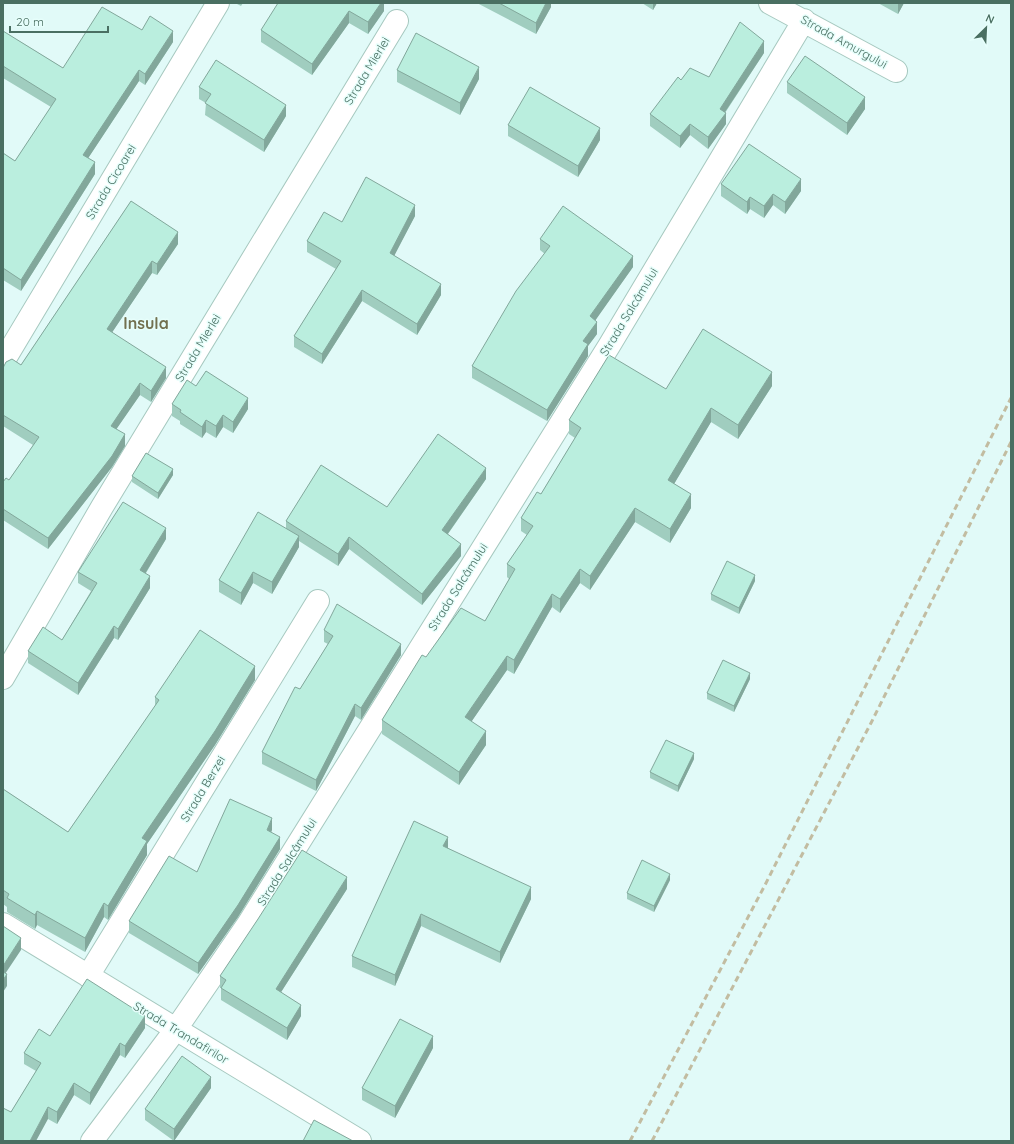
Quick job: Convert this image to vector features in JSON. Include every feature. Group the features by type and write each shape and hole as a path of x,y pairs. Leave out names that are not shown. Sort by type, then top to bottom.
{"street":[{"name":"Strada Cicoarei","path":"3,362 218,3"},
{"name":"Strada Amurgului","path":"770,3 896,71"},
{"name":"Strada Salcâmului","path":"92,1141 176,1029 248,924 605,353 804,20"},
{"name":"Strada Mierlei","path":"3,678 102,507 397,21"},
{"name":"Strada Berzei","path":"88,976 318,601"},
{"name":"Strada Trandafirilor","path":"3,924 360,1141"}],"building":[{"path":"278,3 381,3 368,22 349,11 312,64 261,30"},
{"path":"499,3 546,3 536,23"},
{"path":"102,7 142,30 150,16 173,31 145,74 139,70 83,155 95,162 21,280 3,268 3,153 15,161 56,99 3,66 3,31 63,68"},
{"path":"740,22 764,41 720,109 726,113 708,137 690,124 680,136 650,114 678,77 681,80 690,68 709,77"},
{"path":"416,33 479,67 460,103 397,70"},
{"path":"805,56 865,97 847,123 787,82"},
{"path":"216,60 286,105 264,140 205,103 211,94 199,87"},
{"path":"530,87 600,128 578,166 508,125"},
{"path":"749,144 801,179 785,202 773,194 764,206 750,197 747,202 721,184"},
{"path":"366,177 415,205 390,253 441,284 417,324 362,290 322,354 294,336 341,261 307,241 324,212 342,222"},
{"path":"131,201 178,232 157,264 152,261 107,329 166,367 151,391 140,383 111,426 125,434 112,456 48,538 3,509 3,482 6,478 9,480 39,437 3,415 3,368 6,362 12,359 21,365"},
{"path":"563,206 633,256 590,316 597,322 583,341 588,344 547,410 472,366 516,291 550,246 540,239"},
{"path":"703,329 772,372 738,425 711,408 668,480 691,494 670,529 635,508 590,576 580,569 560,599 552,594 514,660 507,656 465,717 486,731 459,772 382,720 422,655 426,657 461,608 485,621 515,569 507,564 533,526 521,518 537,492 541,494 581,428 569,420 609,355 666,389"},
{"path":"206,371 248,398 233,422 223,415 216,426 206,420 202,427 180,412 181,410 172,404 187,380 196,386"},
{"path":"438,434 486,468 442,530 461,544 422,594 349,537 338,554 286,521 321,465 387,507"},
{"path":"146,453 173,469 158,493 132,476"},
{"path":"123,502 166,528 140,570 150,576 118,629 114,626 78,683 28,651 43,627 62,640 97,583 78,572"},
{"path":"258,512 299,536 272,582 253,572 241,593 219,580"},
{"path":"727,561 755,575 739,608 711,594"},
{"path":"337,604 401,644 361,708 355,704 316,780 262,752 295,687 300,689 333,636 324,630"},
{"path":"200,630 255,666 215,731 142,838 147,841 108,906 104,903 85,938 37,911 35,915 7,898 9,894 3,890 3,789 68,832 159,700 155,697"},
{"path":"723,660 750,673 734,706 707,693"},
{"path":"666,740 694,753 678,786 650,772"},
{"path":"230,799 272,818 267,830 280,837 238,905 198,963 129,921 169,856 197,872"},
{"path":"414,821 448,837 443,846 531,887 500,952 421,914 395,975 352,956"},
{"path":"302,850 347,877 276,989 301,1005 287,1028 221,988 226,980 220,976"},
{"path":"642,860 670,874 654,906 627,893"},
{"path":"3,926 21,938 3,966"},
{"path":"3,972 7,974 3,980"},
{"path":"87,979 145,1016 125,1046 120,1043 90,1093 74,1083 57,1112 48,1107 30,1141 3,1141 3,1108 11,1112 41,1063 24,1053 39,1029 50,1036"},
{"path":"400,1019 433,1036 395,1106 362,1088"},
{"path":"182,1056 211,1077 174,1129 145,1109"},
{"path":"314,1120 353,1141 303,1141"}],"railway":[{"path":"630,1141 765,885 1011,398"},
{"path":"652,1141 871,723 1011,442"}],"district":[{"name":"Insula","path":"146,323"}]}
